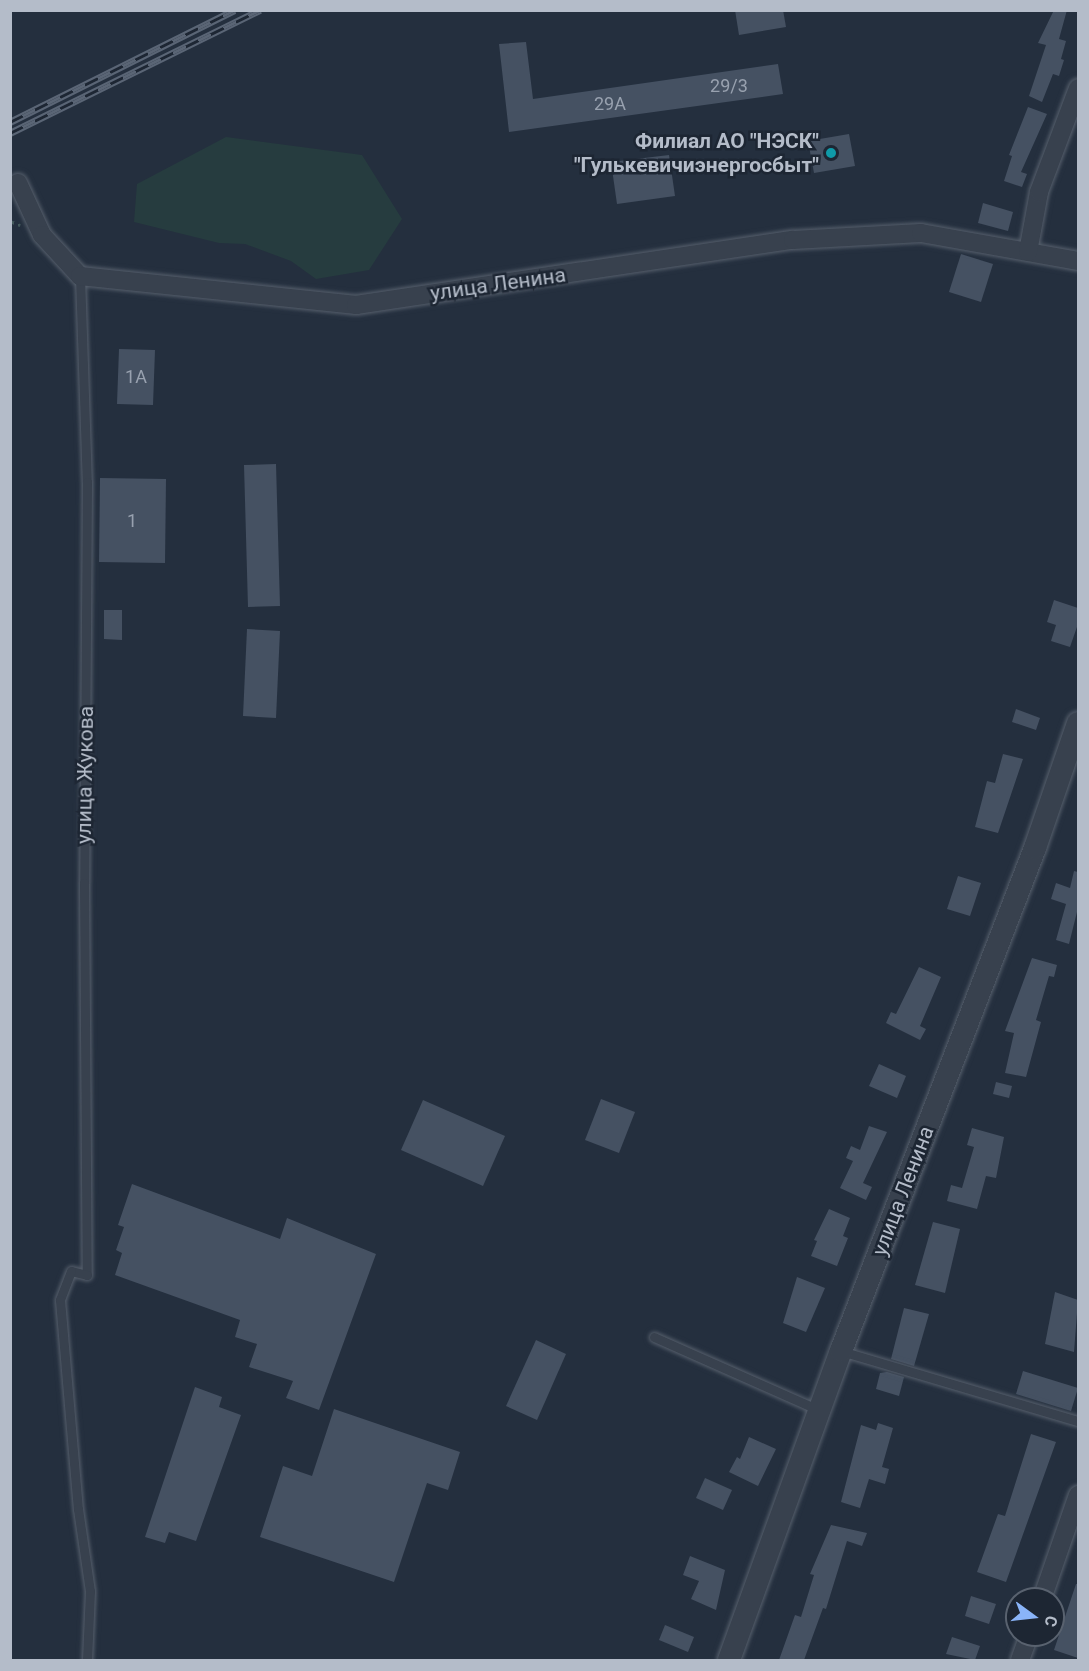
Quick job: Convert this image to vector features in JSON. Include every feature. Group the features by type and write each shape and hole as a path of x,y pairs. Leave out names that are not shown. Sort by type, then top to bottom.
{"street":[{"path":"1028,252 1039,192 1078,88"},
{"path":"18,183 42,236 80,276"},
{"name":"улица Ленина","path":"80,276 356,305 793,240 921,233 1078,261"},
{"name":"улица Ленина","path":"729,1660 841,1351 1031,859 1078,723"},
{"path":"1046,1587 1078,1495"}],"lane":[{"name":"улица Жукова","path":"80,276 87,482 84,895 87,1275 71,1271 60,1300 78,1509 90,1591 87,1660"},
{"path":"654,1337 819,1411"},
{"path":"841,1351 1078,1421"}],"green space":[{"path":"226,137 362,155 402,219 369,270 316,279 291,261 245,244 219,243 134,222 137,184"}],"building":[{"path":"735,10 783,10 786,27 739,35"},
{"path":"1054,10 1067,10 1059,39 1066,41 1061,59 1064,60 1059,76 1053,74 1042,102 1029,96 1046,45 1038,43"},
{"path":"526,42 533,99 778,64 783,94 509,132 499,44"},
{"path":"1028,107 1047,114 1021,172 1027,174 1022,187 1004,181 1012,156 1009,155"},
{"name":"Филиал АО \"НЭСК\" \"Гулькевичиэнергосбыт\"","path":"849,134 855,166 814,173 808,141"},
{"path":"669,155 675,196 617,204 611,162"},
{"path":"983,203 1013,212 1008,231 978,223"},
{"path":"961,254 993,264 981,302 949,292"},
{"path":"119,349 155,350 153,405 117,404"},
{"path":"276,464 280,606 248,607 244,465"},
{"path":"100,478 166,479 165,563 99,562"},
{"path":"1054,600 1078,608 1078,624 1070,647 1051,641 1056,625 1047,622"},
{"path":"104,610 122,610 122,640 104,639"},
{"path":"247,629 280,631 276,718 243,716"},
{"path":"1016,709 1040,718 1036,730 1012,722"},
{"path":"1003,754 1023,759 998,833 975,827 987,781 995,783"},
{"path":"1074,871 1078,872 1078,908 1069,944 1056,940 1066,904 1051,899 1056,883 1070,888"},
{"path":"958,876 981,883 970,916 947,909"},
{"path":"1032,958 1057,965 1054,977 1049,976 1036,1020 1041,1022 1026,1077 1005,1073 1014,1033 1005,1031"},
{"path":"919,967 941,977 920,1026 926,1029 920,1040 886,1023 891,1012 896,1014"},
{"path":"879,1064 906,1076 897,1098 869,1086"},
{"path":"996,1082 1012,1086 1009,1098 993,1094"},
{"path":"601,1099 635,1112 619,1153 585,1140"},
{"path":"423,1100 505,1136 483,1186 401,1150"},
{"path":"869,1126 887,1132 863,1183 872,1187 866,1200 840,1188 853,1161 846,1158 851,1146 860,1150"},
{"path":"972,1128 1004,1137 996,1178 986,1176 977,1209 947,1201 951,1185 962,1188 974,1147 967,1145"},
{"path":"132,1184 280,1239 287,1218 376,1254 319,1410 286,1398 293,1381 249,1367 257,1344 235,1337 240,1320 115,1275 122,1253 116,1250 124,1227 118,1225"},
{"path":"829,1209 850,1218 843,1236 848,1238 837,1266 811,1256 817,1241 814,1240"},
{"path":"933,1222 960,1229 945,1293 915,1285"},
{"path":"797,1277 825,1288 806,1332 783,1323"},
{"path":"1055,1292 1078,1300 1074,1352 1045,1344"},
{"path":"904,1308 929,1314 914,1366 891,1359"},
{"path":"536,1340 566,1354 537,1420 506,1406"},
{"path":"1023,1371 1078,1388 1071,1411 1016,1394"},
{"path":"887,1372 904,1377 899,1396 876,1389 880,1373"},
{"path":"195,1387 222,1397 219,1407 241,1415 196,1541 169,1532 165,1543 145,1537"},
{"path":"334,1409 460,1452 448,1490 427,1483 394,1582 260,1537 283,1466 312,1476"},
{"path":"878,1423 893,1428 882,1467 889,1469 885,1484 869,1479 860,1508 841,1502 861,1425 876,1430"},
{"path":"1031,1434 1056,1442 1006,1582 977,1572 998,1514 1005,1516"},
{"path":"749,1437 776,1449 758,1486 729,1472 737,1457 740,1459"},
{"path":"705,1478 732,1490 723,1510 696,1498"},
{"path":"831,1525 867,1533 862,1546 847,1541 826,1609 823,1608 804,1660 779,1660 795,1615 801,1617 814,1575 810,1574"},
{"path":"690,1556 725,1570 716,1610 691,1599 699,1581 683,1575"},
{"path":"1076,1584 1078,1584 1078,1658 1054,1650 1055,1647 1065,1647 1065,1617"},
{"path":"971,1596 996,1604 989,1624 965,1616"},
{"path":"665,1625 694,1637 688,1652 659,1640"},
{"path":"952,1637 980,1646 975,1660 946,1654"}],"railway":[{"path":"10,122 235,10"},
{"path":"10,133 260,10"}],"place":[{"name":"Филиал АО \"НЭСК\" \"Гулькевичиэнергосбыт\"","path":"831,153"}]}
